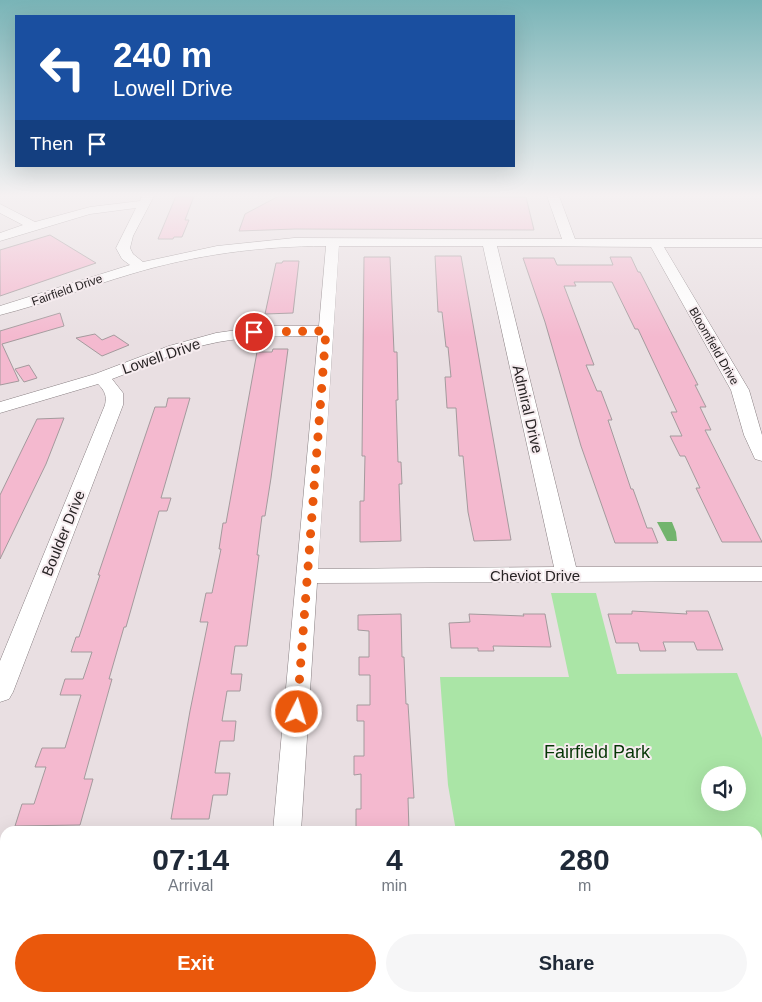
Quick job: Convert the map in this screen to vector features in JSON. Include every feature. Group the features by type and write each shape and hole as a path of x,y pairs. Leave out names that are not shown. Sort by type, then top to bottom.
{"street":[{"path":"125,243 123,248 127,256 140,266"},
{"name":"Fairfield Drive","path":"0,311 140,266 179,256 229,248 286,243"},
{"path":"287,826 333,243"},
{"name":"Admiral Drive","path":"489,243 567,576"},
{"name":"Fairfield Drive","path":"635,243 762,243"},
{"name":"Bloomfield Drive","path":"655,243 740,390 752,435 762,455"},
{"name":"Lowell Drive","path":"0,408 101,378 175,349 216,338 265,331 326,331"},
{"name":"Boulder Drive","path":"0,692 114,405 116,398 114,391 101,378"},
{"name":"Cheviot Drive","path":"308,576 762,574"}],"green space":[{"name":"Fairfield Park","path":"551,593 596,593 617,674 737,673 762,738 762,826 455,826 448,785 440,677 569,677"}],"shaded area":[{"path":"657,522 672,522 677,541 667,541"}],"building":[{"path":"24,243 63,243 96,263 0,296 0,250"},
{"path":"435,256 461,256 511,540 474,541 468,512 463,456 459,456 456,408 447,408 445,377 451,377 442,312 438,312"},
{"path":"364,257 390,257 394,352 397,352 398,462 401,462 402,484 399,484 401,541 360,542 360,501 364,501 365,456 362,456"},
{"path":"610,257 631,257 638,272 640,272 698,385 695,385 706,407 700,407 711,430 705,430 762,542 722,542 696,488 700,488 685,456 680,456 670,436 682,436 671,412 677,412 638,329 635,329 612,282 574,282 576,286 564,286 594,365 586,365 597,391 601,391 612,420 608,420 631,489 633,489 647,528 652,528 658,543 615,543 581,446 545,322 523,258 554,258 557,265 613,265"},
{"path":"283,261 299,261 293,313 265,314 276,263 282,263"},
{"path":"60,313 64,326 2,344 19,381 0,385 0,331"},
{"path":"95,334 102,340 114,335 129,345 102,356 76,338"},
{"path":"273,349 288,349 271,478 265,516 262,516 247,646 235,646 231,674 242,674 240,691 227,691 222,721 236,721 234,741 220,741 215,773 230,773 227,795 213,795 209,819 171,819 208,622 200,622 206,593 212,593 221,549 219,549 223,523 226,523 257,352 272,352"},
{"path":"29,365 37,378 24,382 15,369"},
{"path":"168,398 190,398 161,498 171,498 167,511 159,511 109,679 112,679 84,779 93,779 80,825 15,826 22,804 34,804 46,767 35,767 42,748 65,748 81,695 60,695 65,679 83,679 92,652 71,652 76,637 79,637 155,407 166,407"},
{"path":"64,418 46,464 0,559 0,495 37,419"},
{"path":"632,611 687,614 686,611 708,611 723,650 697,650 694,642 663,642 666,651 640,651 638,643 616,643 608,614 632,614"},
{"path":"401,614 402,657 404,657 406,704 408,704 414,798 408,798 409,826 356,826 356,809 361,809 361,774 354,775 354,756 364,756 364,721 357,721 357,705 370,705 370,675 359,675 359,657 369,657 369,631 358,630 358,615"},
{"path":"469,614 524,616 523,614 545,614 551,647 493,646 494,651 478,651 478,648 451,648 449,623 470,622"}],"route":[{"path":"254,332 326,331 297,712"}]}
